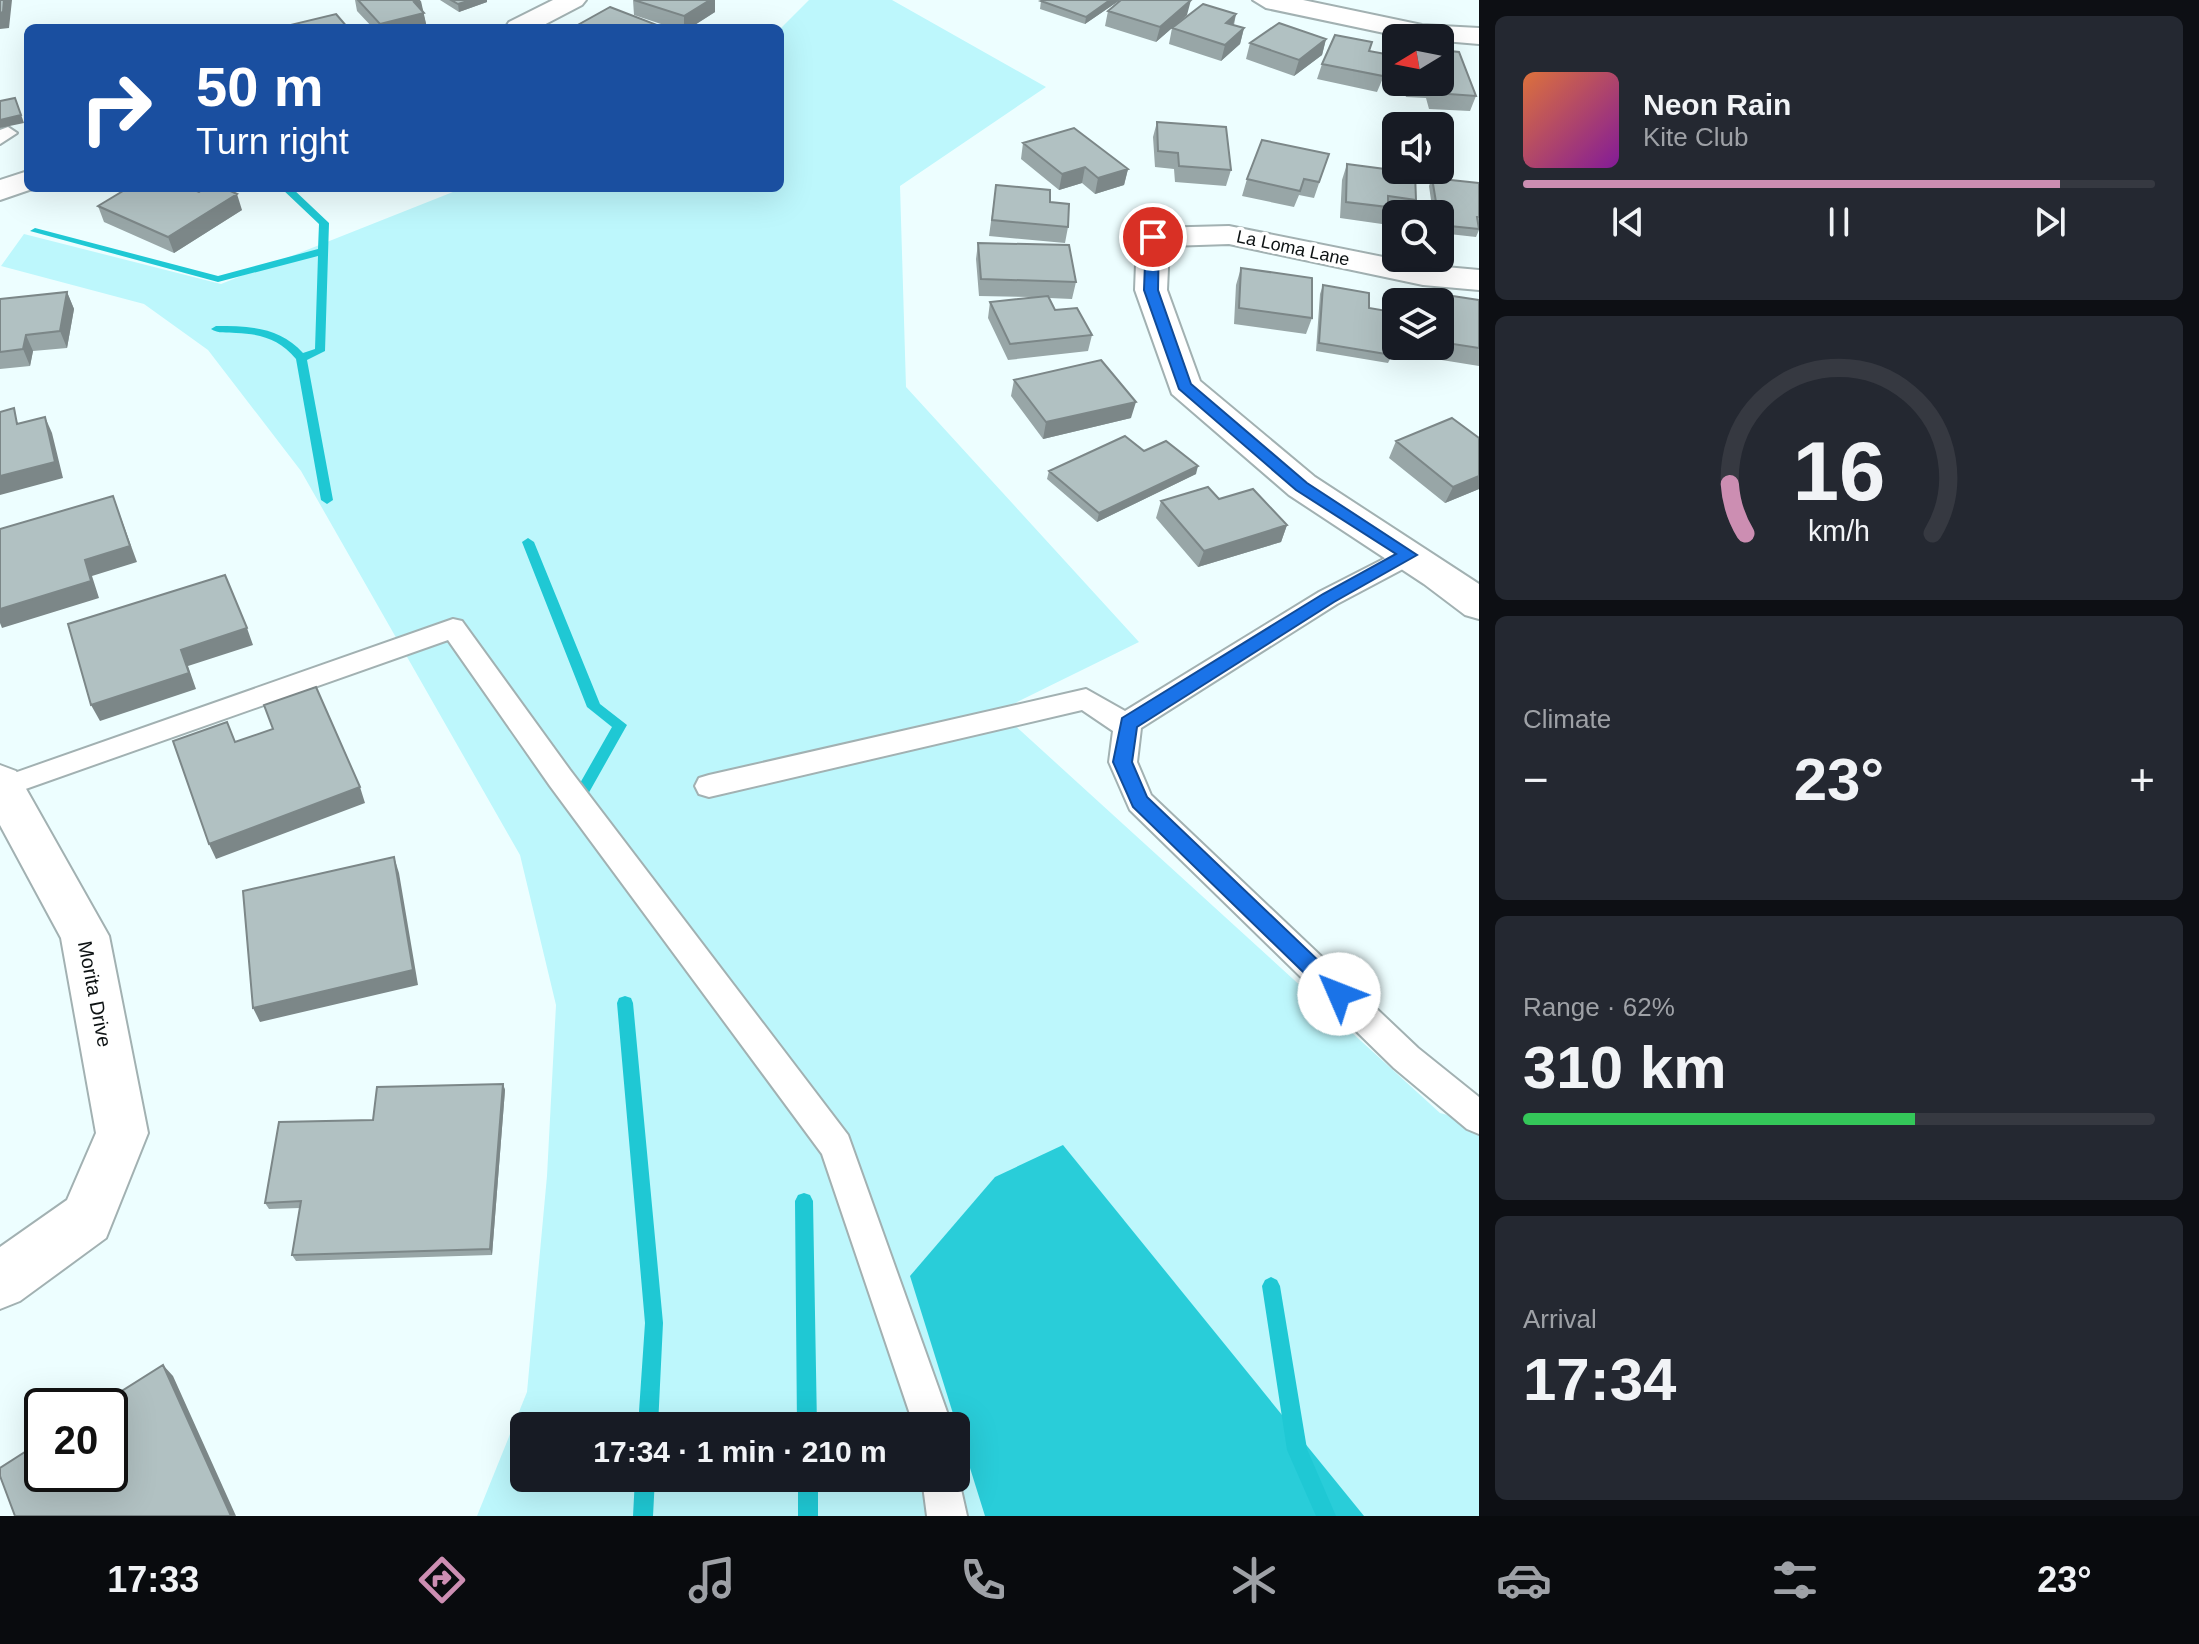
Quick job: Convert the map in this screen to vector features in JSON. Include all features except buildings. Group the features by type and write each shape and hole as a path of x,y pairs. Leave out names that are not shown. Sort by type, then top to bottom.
{"street":[{"path":"526,24 573,0"},
{"path":"1266,0 1422,33 1479,36"},
{"path":"0,191 24,182"},
{"name":"La Loma Lane","path":"1409,555 1302,486 1184,386 1151,290 1153,237 1229,235 1423,275 1479,280"},
{"path":"1409,555 1479,605"},
{"name":"Morita Drive","path":"0,1281 87,1219 122,1133 85,936 2,786"}],"lane":[{"path":"1409,555 1328,598 1128,723 1123,762 1140,802 1406,1058 1479,1118"},
{"path":"2,786 453,628 560,778 836,1146 928,1412"},
{"path":"709,786 1086,699 1128,727"},
{"path":"943,1492 947,1516"}],"shaded area":[{"path":"809,0 892,0 1046,87 900,186 906,387 1139,642 999,711 1440,1113 1479,1123 1479,1516 477,1516 510,1434 510,1492 970,1492 970,1412 519,1412 527,1392 547,1176 556,1005 520,855 301,471 208,350 144,304 1,266 24,234 221,284 453,192 784,192 784,25"},
{"path":"1063,1145 1364,1516 985,1516 970,1468 970,1412 952,1412 910,1276 995,1177"}],"waterway":[{"path":"290,192 324,223 323,251"},
{"path":"35,231 218,279 323,251"},
{"path":"301,358 320,351 323,251"},
{"path":"216,329 252,330 273,335 301,358"},
{"path":"301,358 327,500"},
{"path":"528,542 594,707 620,725 582,792"},
{"path":"625,1003 654,1323 649,1412"},
{"path":"804,1201 807,1412"},
{"path":"1271,1286 1297,1450 1326,1516"},
{"path":"643,1516 644,1492"},
{"path":"808,1492 808,1516"}],"route":[{"path":"1153,237 1151,290 1184,386 1302,486 1409,555 1328,598 1128,723 1123,762 1140,802 1339,994"}]}
